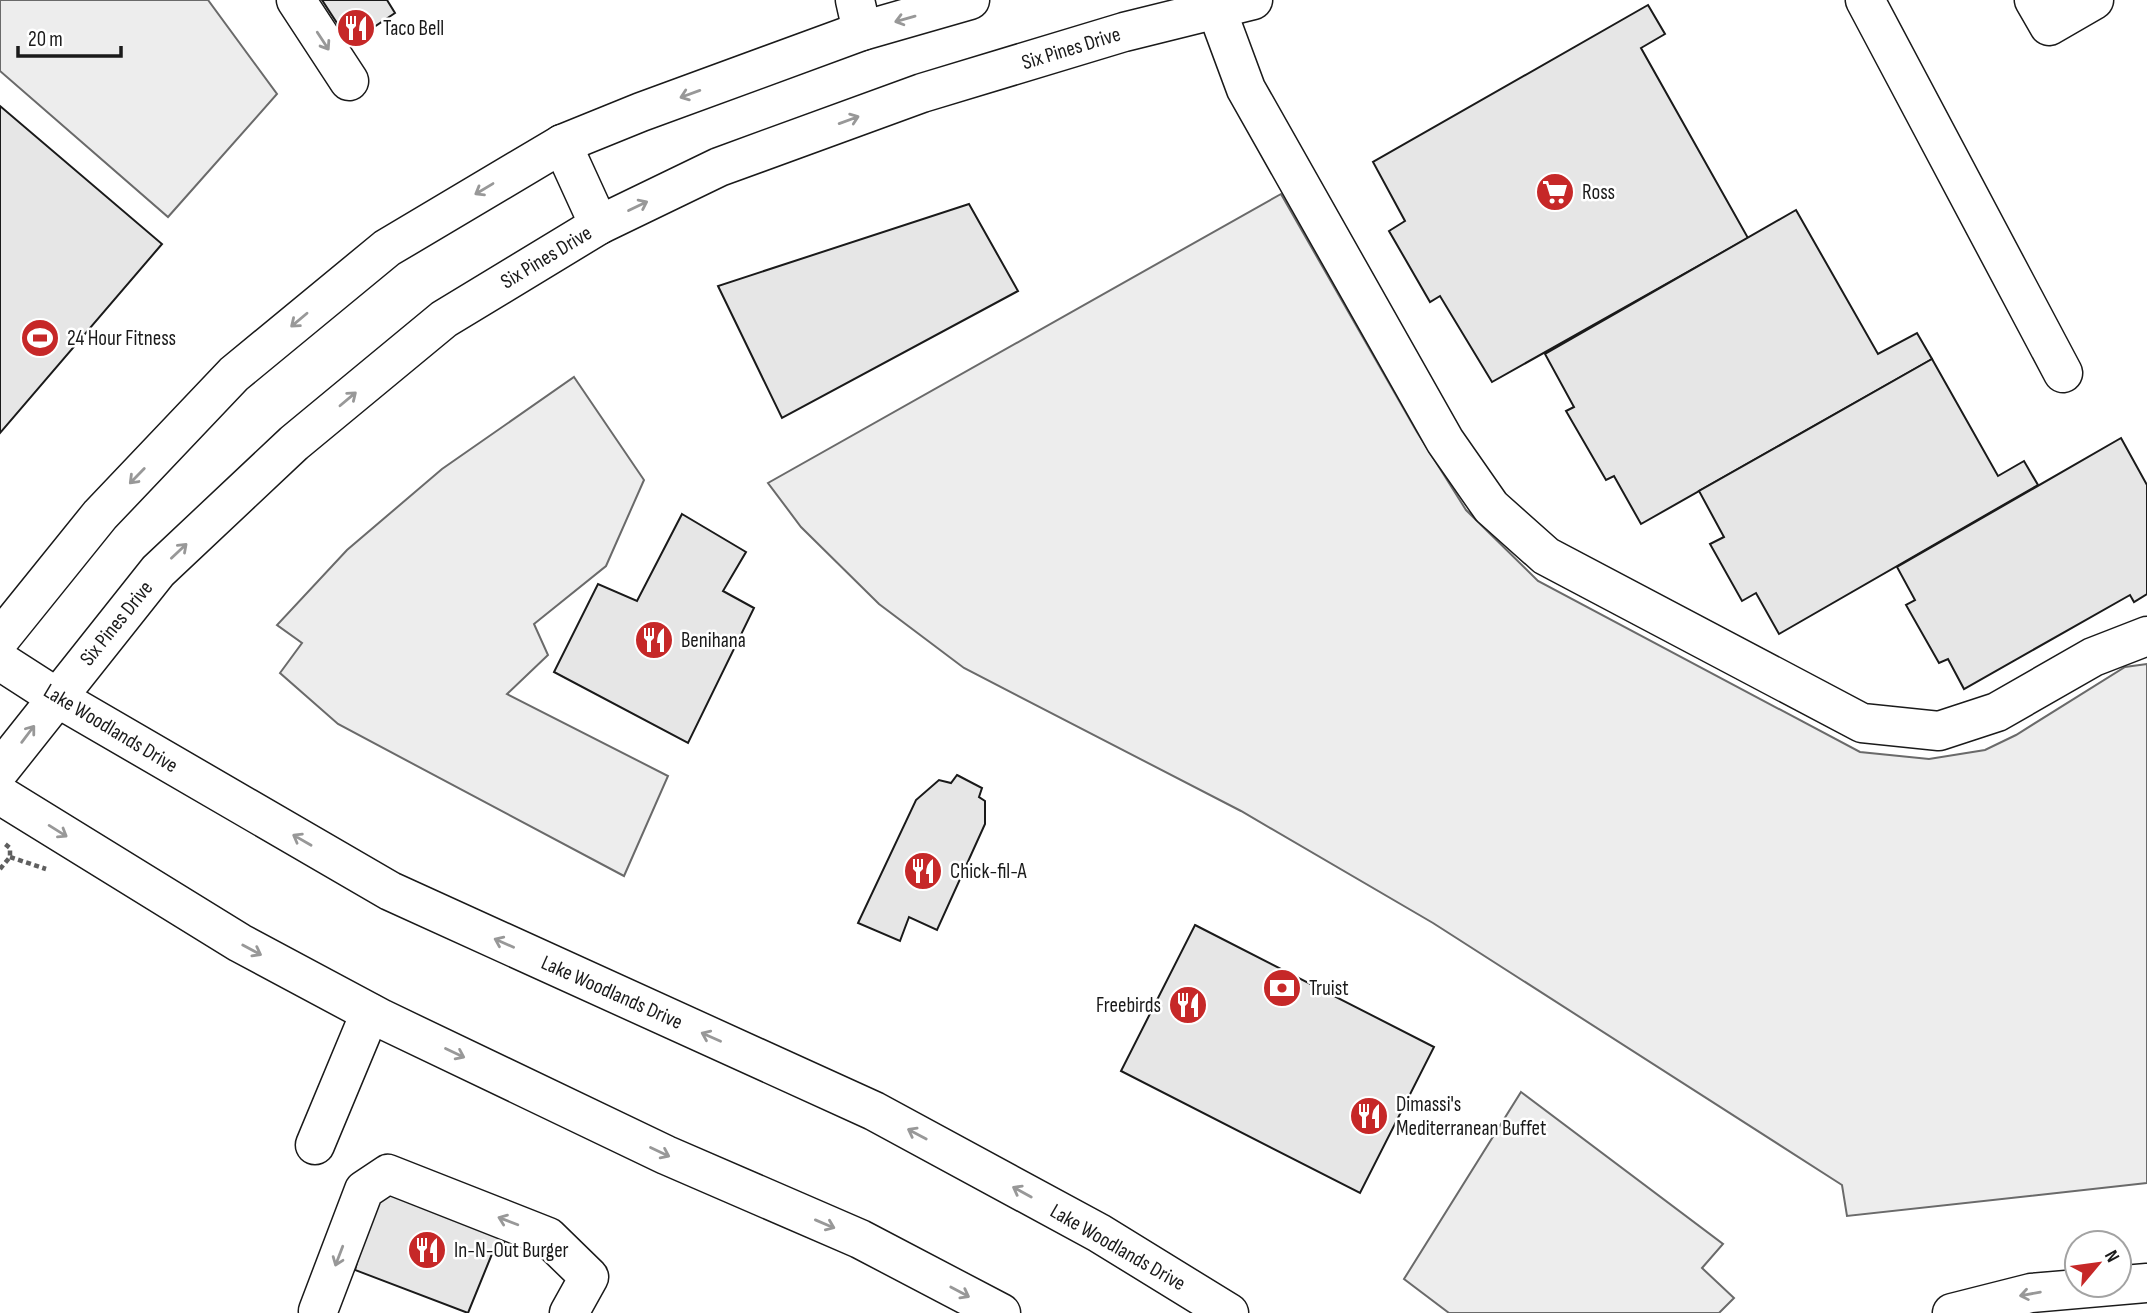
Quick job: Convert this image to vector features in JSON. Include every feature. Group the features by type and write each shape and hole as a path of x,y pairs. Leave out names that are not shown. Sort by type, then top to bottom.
{"street":[{"path":"296,0 349,81"},
{"path":"0,639 100,515 234,374 387,248 562,144 641,112 858,15 970,0"},
{"name":"Six Pines Drive","path":"0,771 158,571 294,443 444,319 599,225 719,167 922,93 1215,5 1253,0"},
{"path":"1865,0 2063,373"},
{"path":"2034,0 2049,26 2094,0"},
{"path":"1215,5 1246,89 1445,441 1491,507 1546,556 1862,723 1939,731 1997,712 2093,657 2147,636"},
{"path":"562,144 599,225"},
{"name":"Lake Woodlands Drive","path":"0,661 56,697 390,891 874,1111 1099,1233 1229,1313"},
{"path":"0,795 240,943 370,1013 666,1155 860,1238 1001,1313"},
{"path":"315,1146 370,1013"},
{"path":"318,1311 364,1190 388,1174 548,1237 589,1277 569,1313"},
{"path":"1952,1313 2031,1293 2147,1283"}],"path":[{"path":"0,841 10,848 10,857 0,869"}],"shaded area":[{"path":"0,0 208,0 277,94 168,217 0,71"},
{"path":"1281,194 1417,432 1466,510 1538,581 1860,752 1929,759 1985,750 2016,735 2125,667 2147,664 2147,1183 1847,1216 1842,1185 1433,923 1241,811 964,668 879,604 801,527 768,483"},
{"path":"574,377 644,480 606,566 534,624 548,655 507,694 668,776 624,876 338,724 280,673 302,643 277,625 347,550 442,469"},
{"path":"1521,1092 1723,1244 1702,1268 1734,1298 1719,1313 1449,1313 1404,1279"}],"building":[{"name":"Taco Bell","path":"322,0 387,0 395,13 350,43"},
{"name":"Ross","path":"1648,5 1665,34 1641,48 1748,238 1492,382 1440,296 1430,302 1389,231 1405,221 1373,162"},
{"name":"24 Hour Fitness","path":"0,106 162,244 0,433"},
{"path":"969,204 1018,291 782,418 718,286"},
{"path":"1796,210 1878,354 1917,333 1932,359 1641,524 1614,476 1606,480 1566,411 1574,407 1545,354"},
{"path":"1932,359 1998,476 2024,461 2038,485 1779,634 1756,593 1742,601 1710,544 1724,537 1699,491"},
{"path":"2121,438 2147,485 2147,594 2134,602 2130,595 1964,689 1948,659 1939,663 1906,605 1915,600 1897,567"},
{"name":"Benihana","path":"682,514 746,552 723,591 754,608 688,743 554,672 598,584 637,601"},
{"name":"Chick-fil-A","path":"957,775 982,788 979,797 985,801 985,824 937,930 909,917 900,941 858,923 916,800 939,780 951,783"},
{"path":"1195,925 1434,1047 1360,1193 1121,1071"},
{"name":"In-N-Out Burger","path":"395,1187 508,1232 501,1251 494,1249 468,1313 355,1270 374,1198"}],"place":[{"name":"Taco Bell","path":"356,28"},
{"name":"Ross","path":"1555,192"},
{"name":"24 Hour Fitness","path":"40,338"},
{"name":"Benihana","path":"654,640"},
{"name":"Chick-fil-A","path":"923,871"},
{"name":"Truist","path":"1282,988"},
{"name":"Freebirds","path":"1188,1005"},
{"name":"Dimassi's Mediterranean Buffet","path":"1369,1116"},
{"name":"In-N-Out Burger","path":"427,1250"}]}
